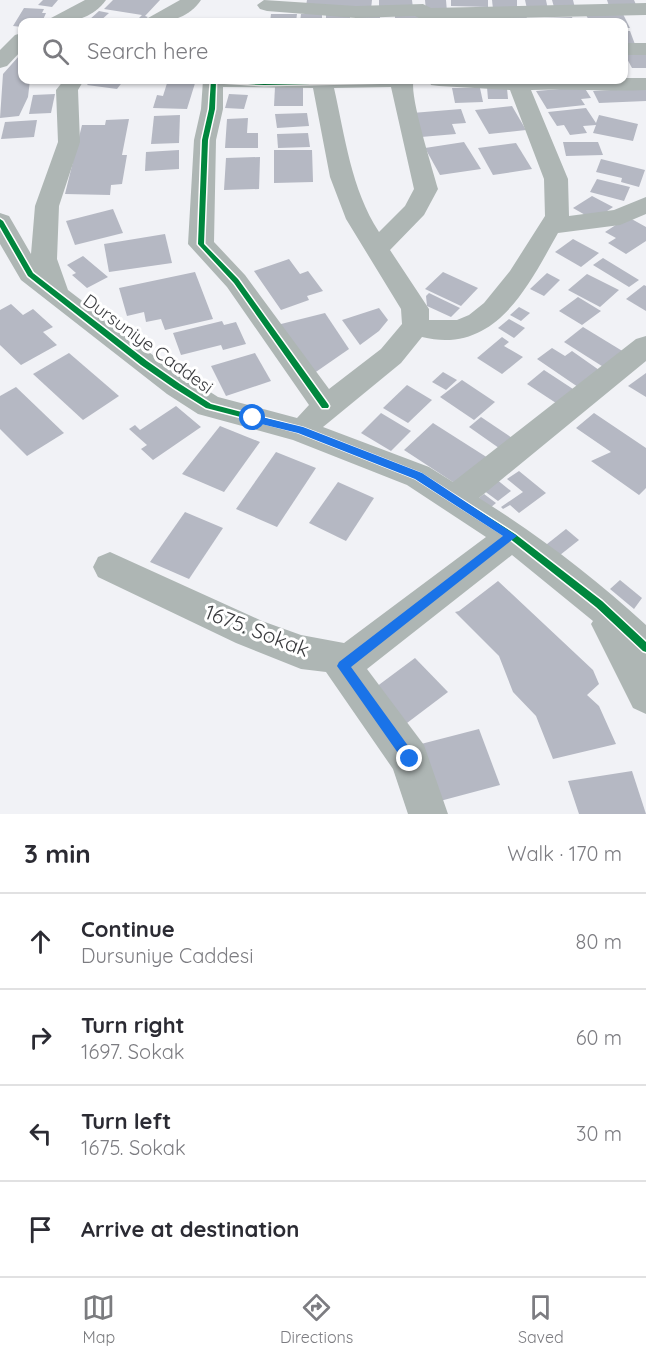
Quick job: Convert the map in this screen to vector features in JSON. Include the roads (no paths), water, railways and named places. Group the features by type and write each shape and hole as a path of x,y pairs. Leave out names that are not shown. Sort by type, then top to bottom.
{"street":[{"path":"67,18 88,8 96,0"},
{"path":"163,18 184,7 191,0"},
{"path":"258,18 267,3 356,12 646,9"},
{"path":"0,62 18,43"},
{"path":"628,49 646,49"},
{"path":"57,296 44,258 47,206 69,142 67,90 71,84"},
{"path":"213,84 212,110 205,140 201,244 236,281 325,406"},
{"path":"300,430 325,406 391,356 416,326 415,309 358,219 342,177 322,84"},
{"path":"377,248 416,210 426,189 404,103 402,84"},
{"path":"416,326 445,332 484,318 506,297 549,226 557,217 556,179 518,84"},
{"path":"602,84 646,84"},
{"path":"549,226 620,217 646,204"},
{"name":"Dursuniye Caddesi","path":"0,221 30,274 144,363 210,406 300,430 418,476 512,536 600,604 646,648"},
{"path":"0,267 30,274"},
{"path":"454,500 646,346"},
{"path":"343,666 512,536"},
{"name":"1675. Sokak","path":"110,567 249,632 301,652 337,657 410,759 428,814"},
{"path":"600,604 646,696"}]}
